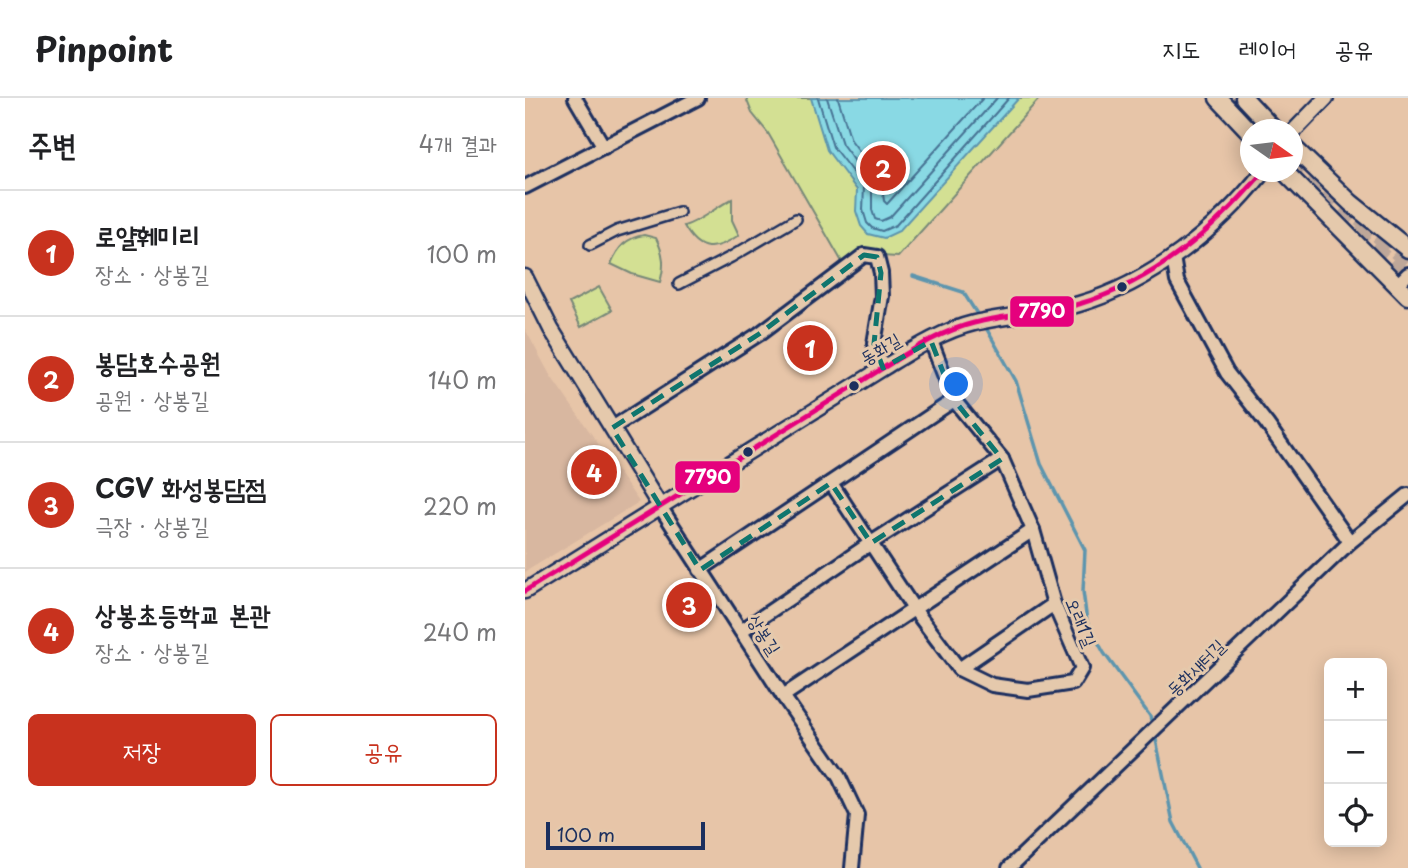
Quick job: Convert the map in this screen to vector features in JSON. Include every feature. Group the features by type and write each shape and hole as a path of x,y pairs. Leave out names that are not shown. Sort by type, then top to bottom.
{"main road":[{"path":"1218,98 1240,121"},
{"path":"1244,98 1264,119"},
{"path":"1303,157 1351,203 1408,249"},
{"path":"1294,182 1405,285"},
{"path":"1314,203 1314,196 1323,194 1351,203"}],"street":[{"path":"575,98 604,146"},
{"path":"525,187 698,98"},
{"path":"1257,98 1267,119"},
{"path":"1303,122 1326,98"},
{"name":"동화길","path":"525,591 883,368 931,341 974,323 1046,311 1097,297 1128,284 1173,257 1218,219 1253,182"},
{"path":"590,245 617,231 679,212"},
{"path":"679,284 796,219"},
{"path":"612,428 759,334 864,255 877,257 881,273 883,296 874,344 883,368"},
{"path":"1173,257 1177,281 1227,373 1267,424 1350,542"},
{"name":"상봉길","path":"525,277 551,329 661,508 839,777 857,815 852,868"},
{"name":"오래1길","path":"831,483 914,609 959,669 992,685 1028,690 1073,682 1082,668 1054,604 1033,530 1002,459 954,400 931,341"},
{"path":"700,570 954,400"},
{"path":"741,631 1002,459"},
{"name":"동화새터길","path":"1009,868 1350,542 1408,495"},
{"path":"783,696 1033,530"},
{"path":"959,669 1054,604"}],"highlighted area":[{"path":"864,255 877,257 881,273 874,344 883,368 931,341 954,400 1002,459 871,543 831,483 700,570 612,428 759,334"}],"shaded area":[{"path":"525,329 550,375 639,502 525,572"}],"green space":[{"path":"746,98 1040,98 898,257 864,255 845,267 768,133 752,113"},
{"path":"732,199 732,220 739,235 715,247 701,245 695,241 684,226"},
{"path":"644,235 656,238 661,249 663,265 660,282 632,274 611,264 623,244"},
{"path":"599,287 612,310 581,327 569,303"}],"water":[{"path":"811,98 1019,98 899,231 884,238 868,234 861,226 856,211 857,190 827,150"}],"waterway":[{"path":"913,276 963,292 979,317"},
{"path":"985,326 1016,381 1041,464 1085,550 1083,591 1087,622 1104,653 1150,716 1152,724"},
{"path":"1155,735 1173,822 1197,868"}],"tunnel":[{"path":"1233,98 1252,119"},
{"path":"1303,169 1333,195"},
{"path":"1320,197 1408,280"},
{"path":"1360,219 1408,262"}],"transit line":[{"name":"7790","path":"525,591 927,342 974,323 1079,304 1106,294 1157,268 1203,234 1254,182"}],"place":[{"name":"봉담호수공원","path":"883,168"},
{"name":"로얄훼미리","path":"810,348"},
{"name":"상봉초등학교 본관","path":"594,472"},
{"name":"CGV 화성봉담점","path":"689,605"}]}
